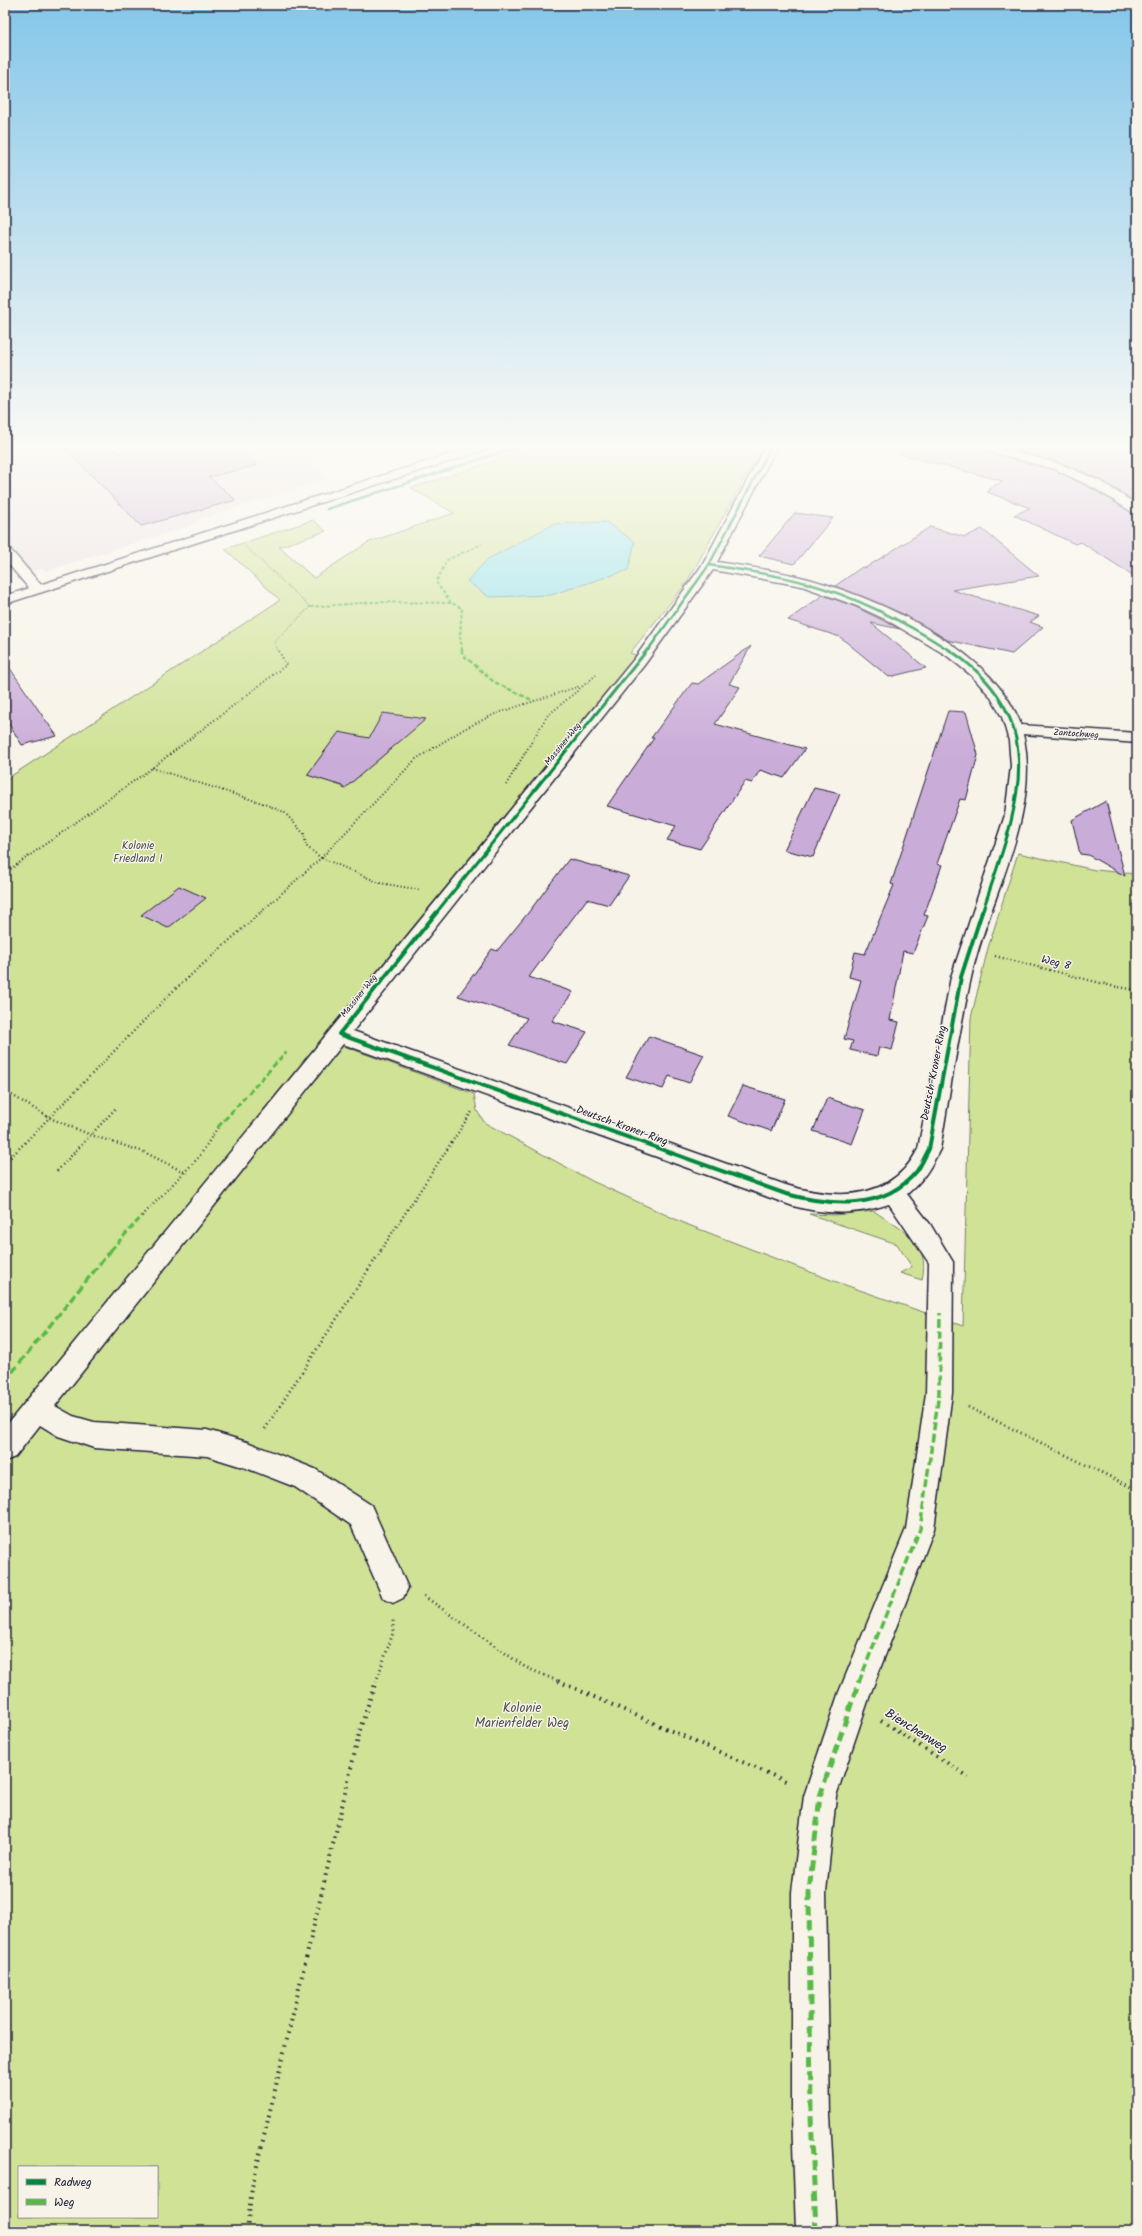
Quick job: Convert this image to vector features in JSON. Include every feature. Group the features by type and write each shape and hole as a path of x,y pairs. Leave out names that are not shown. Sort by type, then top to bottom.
{"street":[{"path":"5,600 162,549"},
{"name":"Massiner Weg","path":"5,1448 640,661 709,565 717,549"},
{"path":"5,552 37,589"},
{"name":"Deutsch-Kroner-Ring","path":"339,1034 747,1181 808,1200 844,1205 880,1198 893,1192 910,1180 922,1165 929,1149 961,977 1014,816 1018,794 1019,758 1014,729 999,698 973,669 941,645 908,626 820,587 790,579 709,565"},
{"name":"Zantochweg","path":"1014,729 1137,738"},
{"path":"816,2231 811,2115 809,1892 820,1796 852,1702 920,1529 939,1393 941,1262 922,1230 893,1192"},
{"path":"37,1409 67,1427 94,1435 207,1443 248,1455 305,1478 361,1515 393,1588"}],"path":[{"path":"5,873 152,768 286,664 274,642 310,607 248,549"},
{"path":"5,1163 171,993 321,858 416,759 464,729 495,714 581,685"},
{"path":"152,768 262,803 284,812 297,824 304,834 306,846 311,852 321,858 380,883 421,890"},
{"path":"5,1091 50,1118 91,1135 144,1152 214,1188"},
{"path":"248,1455 476,1106"},
{"path":"58,1171 116,1108"},
{"path":"142,1216 185,1173 207,1146 211,1136 218,1127"},
{"path":"939,1393 1137,1490"},
{"path":"247,2231 252,2188 361,1726 393,1633 393,1588 415,1590 525,1667 820,1796"}],"shaded area":[{"path":"11,549 115,549 46,571 43,568 30,572"}],"green space":[{"name":"Kolonie Marienfelder Weg","path":"225,549 282,549 314,578 357,549 705,549 687,582 630,653 636,655 322,1038 474,1094 477,1111 485,1123 592,1181 686,1224 831,1280 963,1326 971,1018 988,948 1018,853 1095,870 1137,874 1137,2231 5,2231 5,780 280,600"},
{"path":"874,1211 904,1231 918,1246 922,1255 924,1266 922,1280 900,1273 912,1267 897,1244 809,1214 835,1215"}],"water":[{"path":"506,549 633,549 628,570 551,595 489,597 467,581 488,559"}],"building":[{"path":"765,549 806,549 794,564 759,556"},
{"path":"895,549 1007,549 1039,576 952,590 1039,616 1030,622 1043,627 1012,654 947,640 903,614 835,586 862,567 865,568"},
{"path":"1092,549 1137,549 1137,578"},
{"path":"823,595 856,607 900,629 871,623 926,668 889,677 840,637 788,620"},
{"path":"751,646 729,684 740,687 715,724 805,749 784,778 760,770 752,783 745,781 700,849 667,840 676,826 607,806 654,738 651,738 692,683 698,684"},
{"path":"5,661 57,736 22,745 5,718"},
{"path":"948,711 966,712 978,755 966,800 960,799 937,864 942,865 924,915 928,916 913,953 903,951 890,1020 899,1022 892,1050 879,1047 877,1056 850,1050 853,1041 844,1039 861,980 849,977 855,952 865,954 894,885 891,884"},
{"path":"383,713 426,719 344,789 342,786 307,775 339,732 369,738"},
{"path":"814,788 840,794 813,857 784,850"},
{"path":"1106,801 1125,876 1088,855 1080,854 1072,820"},
{"path":"569,859 629,876 609,905 587,899 529,977 573,992 552,1021 587,1032 567,1064 509,1045 527,1018 458,996 492,949 497,951"},
{"path":"179,886 206,898 168,928 141,915"},
{"path":"649,1036 704,1055 689,1083 669,1076 663,1089 626,1077"},
{"path":"743,1086 785,1099 771,1131 728,1116"},
{"path":"827,1098 865,1110 852,1144 813,1131"}],"marked path":[{"path":"451,603 436,582 447,560 470,549"},
{"path":"310,607 374,602 451,603 462,608 460,635 462,654 494,682 534,701"},
{"path":"218,1127 286,1052"},
{"path":"5,1381 103,1259 142,1216"},
{"path":"816,2231 811,2115 809,1892 820,1796 855,1692 920,1529 939,1393 940,1313"}],"cycle path":[{"path":"709,565 717,549"},
{"path":"709,565 795,580 833,591 892,617 922,633 951,652 976,672 996,694 1010,717 1014,729 1019,754 1018,791 1014,815 961,977 929,1149 918,1169 904,1184 887,1195 868,1201 848,1203 827,1202 786,1194 339,1034 640,661 709,565"}],"park label":[{"name":"Kolonie Friedland I","path":"138,852"}]}
